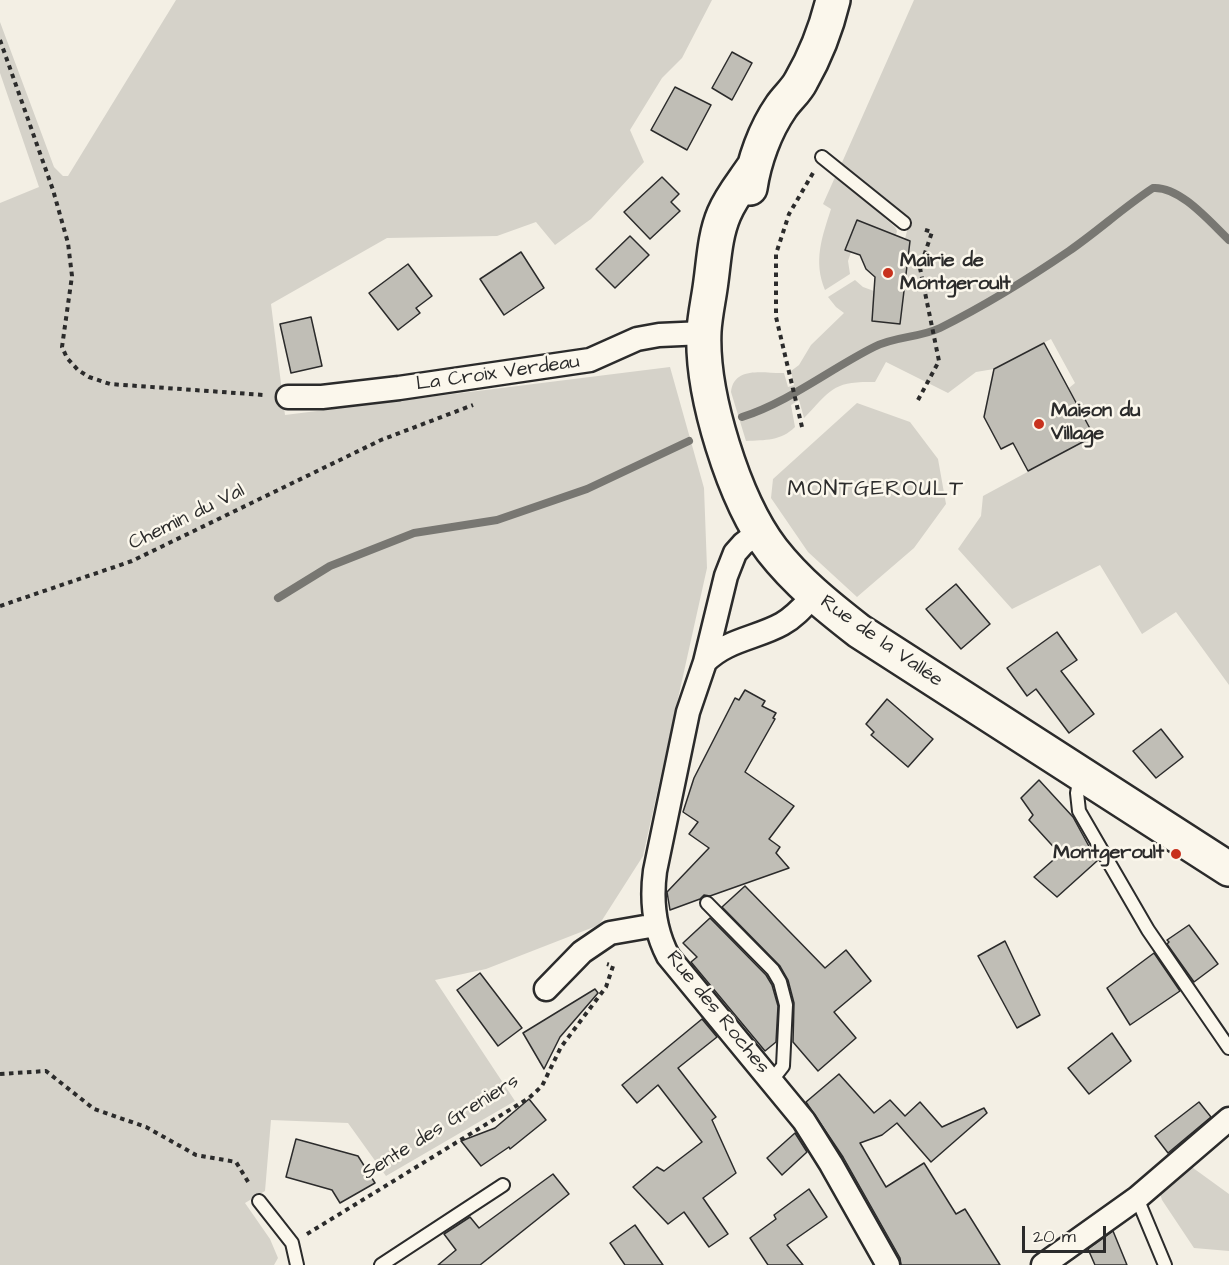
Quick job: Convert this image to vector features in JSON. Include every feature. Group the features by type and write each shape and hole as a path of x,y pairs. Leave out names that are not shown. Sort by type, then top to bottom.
{"main road":[{"name":"Rue de la Vallée","path":"834,0 826,30 800,82 780,108 753,168 746,214 737,243 710,292 704,333 707,369 720,435 736,483 760,531 786,567 814,595 859,631 1229,869"}],"street":[{"name":"La Croix Verdeau","path":"288,397 322,397 399,388 590,360 637,339 659,335 704,333"},
{"name":"Rue des Roches","path":"760,531 743,544 730,564 705,662 688,712 654,871 656,925 668,956 772,1080 818,1143 888,1265"},
{"path":"705,662 724,647 781,625 814,595"},
{"path":"546,989 582,952 610,933 656,925"},
{"path":"1043,1265 1137,1198 1229,1119"}],"lane":[{"path":"822,157 904,223"},
{"path":"1081,774 1077,793 1079,811 1148,930 1229,1048"},
{"path":"707,903 773,970 780,982 786,1005 785,1057 780,1073 772,1080"},
{"path":"381,1265 503,1185"},
{"path":"1137,1198 1166,1265"},
{"path":"259,1201 292,1243 297,1265"}],"path":[{"path":"0,40 53,190 68,243 72,276 62,346 67,358 78,370 89,377 110,384 288,397"},
{"path":"802,427 776,317 776,254 789,214 813,173"},
{"path":"904,223 932,232 920,268 939,361 918,400"},
{"name":"Chemin du Val","path":"0,606 132,561 381,440"},
{"name":"Sente des Greniers","path":"292,1243 529,1098 542,1086 561,1047 606,987 613,966 582,952"},
{"path":"0,1074 46,1071 94,1109 146,1127 196,1155 236,1162 259,1201"}],"shaded area":[{"path":"176,0 712,0 682,58 662,78 630,130 644,162 591,219 555,245 536,222 497,236 387,238 271,304 285,415 670,367 704,488 707,568 643,856 599,925 486,969 435,980 515,1101 386,1176 348,1123 271,1120 265,1191 245,1203 270,1239 278,1258 274,1265 0,1265 0,203 39,187 0,73 0,22 54,167 63,176 68,176"},
{"path":"914,0 1229,0 1229,685 1176,612 1142,634 1100,565 1012,609 958,549 981,516 983,496 1094,436 1069,388 1075,383 1051,339 994,369 976,372 948,393 886,362 875,382 841,385 821,400 804,418 799,400 791,405 795,427 790,432 772,439 746,441 731,392 733,383 744,374 760,372 784,373 788,387 794,385 791,371 799,365 811,345 844,313 828,297 855,280 863,287 874,291 875,276 866,269 865,257 851,252 848,261 850,274 825,290 821,279 820,249 831,209 823,204 836,175 895,227 896,235 905,239 908,227 840,167"},
{"path":"857,403 910,422 938,459 946,504 914,548 857,597 808,552 771,498 773,479"},
{"path":"1189,1165 1229,1194 1229,1251 1194,1248 1162,1200 1159,1190"}],"building":[{"path":"732,52 752,63 732,100 712,88"},
{"path":"675,87 711,105 687,150 651,130"},
{"path":"662,177 679,194 671,202 680,211 650,239 624,212"},
{"name":"Mairie de Montgeroult","path":"857,220 910,241 900,324 872,321 875,277 866,269 860,255 845,250"},
{"path":"630,236 649,255 615,288 596,269"},
{"path":"521,252 544,288 504,315 480,279"},
{"path":"408,264 432,296 416,308 420,313 398,330 369,293"},
{"path":"311,317 322,366 291,373 280,324"},
{"name":"Maison du Village","path":"1044,343 1094,436 1028,471 1013,443 1001,449 984,417 994,369"},
{"path":"956,584 990,624 961,649 926,609"},
{"path":"1057,632 1077,660 1061,671 1094,714 1069,733 1036,689 1027,696 1007,668"},
{"path":"745,690 765,701 762,706 776,713 773,718 775,719 745,772 794,806 769,839 780,847 776,853 789,868 710,896 704,895 700,899 670,910 667,892 709,848 689,834 698,822 683,812 694,778 735,698 739,700"},
{"path":"887,699 933,739 908,767 871,735 874,732 866,724"},
{"path":"1161,729 1183,757 1156,778 1133,751"},
{"path":"1039,780 1073,817 1097,861 1057,897 1034,877 1060,854 1029,820 1033,815 1021,798"},
{"path":"745,886 825,968 846,950 871,981 834,1012 856,1038 818,1071 793,1042 794,1003 788,980 780,966 722,907"},
{"path":"710,918 766,975 772,985 778,1006 776,1042 765,1051 691,962 697,957 683,943"},
{"path":"1189,925 1218,964 1194,982 1167,944 1169,942 1167,940"},
{"path":"1005,941 1040,1015 1017,1028 978,956"},
{"path":"1154,953 1180,991 1130,1025 1107,988"},
{"path":"480,973 522,1028 498,1046 457,990"},
{"path":"595,989 598,993 560,1037 544,1069 523,1033"},
{"path":"702,1019 717,1037 678,1068 716,1117 712,1120 736,1173 703,1198 728,1234 709,1247 684,1212 668,1224 633,1187 657,1167 664,1171 702,1142 658,1085 637,1103 622,1085"},
{"path":"1112,1033 1131,1061 1089,1094 1068,1068"},
{"path":"839,1074 874,1113 890,1100 905,1116 920,1102 942,1127 984,1108 987,1113 931,1162 897,1123 882,1135 860,1143 886,1187 924,1163 956,1214 965,1209 1000,1265 901,1265 900,1258 843,1157 806,1102"},
{"path":"529,1099 546,1120 510,1149 509,1147 481,1166 461,1141 495,1128"},
{"path":"1199,1102 1211,1117 1168,1153 1155,1136"},
{"path":"795,1133 807,1152 782,1175 767,1158"},
{"path":"296,1139 358,1156 375,1183 340,1203 332,1190 286,1177"},
{"path":"553,1174 569,1194 480,1265 438,1265 456,1250 444,1234 470,1217 479,1228"},
{"path":"809,1189 827,1217 787,1245 803,1265 768,1265 750,1238 776,1219 774,1215"},
{"path":"635,1225 663,1265 625,1265 610,1243"},
{"path":"1113,1231 1127,1265 1095,1265 1088,1249"}],"waterway":[{"path":"742,417 776,403 882,343 924,334 973,311 1069,251 1153,188 1163,189 1184,199 1229,240"},
{"path":"278,598 330,566 414,533 497,520 587,489 689,441"}],"place":[{"name":"Mairie de Montgeroult","path":"888,273"},
{"name":"Maison du Village","path":"1039,424"},
{"name":"Montgeroult","path":"1176,854"}],"district":[{"name":"MONTGEROULT","path":"876,490"}]}
